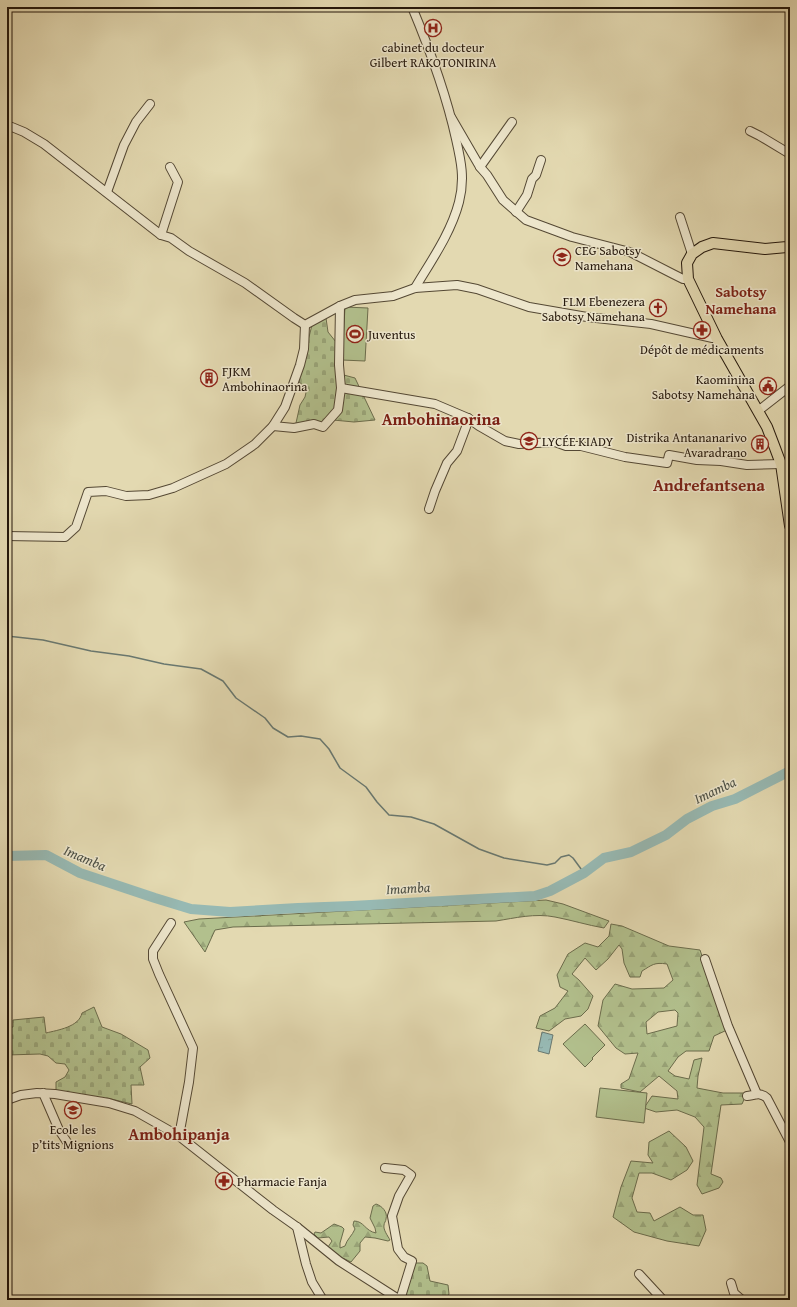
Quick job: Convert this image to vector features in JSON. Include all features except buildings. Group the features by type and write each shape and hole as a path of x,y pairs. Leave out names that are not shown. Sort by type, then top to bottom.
{"main road":[{"path":"790,245 787,247 765,249 713,243 702,247 692,254 687,263 688,279 717,339 768,430 781,464 790,526"}],"street":[{"path":"412,7 434,60 451,116 462,170 459,202 452,224 415,288"},
{"path":"107,192 124,145 136,122 150,104"},
{"path":"451,116 480,167 488,175 503,200 526,220 572,237 630,252 683,279 688,279"},
{"path":"480,167 512,122"},
{"path":"7,125 24,132 44,144 161,235 171,238 190,251 245,283 305,325"},
{"path":"750,131 790,154"},
{"path":"516,212 527,195 532,179 536,175 541,160"},
{"path":"161,235 178,182 170,167"},
{"path":"680,217 692,254"},
{"path":"305,325 340,306 355,300 393,296 415,288 457,285 477,289 528,307 651,324 717,339"},
{"path":"273,426 294,428 314,424 323,427 338,410 341,388 339,365 340,306"},
{"path":"7,536 64,537 76,527 88,492 106,491 126,496 149,495 173,488 226,464 255,444 273,426 285,407 294,384 304,349 305,325"},
{"path":"758,411 790,386"},
{"path":"341,388 435,404 468,418 492,435 505,441 519,444 555,442 566,446 581,446 625,457 667,463 670,455 697,460 721,461 747,465 781,464"},
{"path":"429,509 447,463 457,451 468,418"},
{"path":"171,923 153,951 153,959 193,1048 179,1136"},
{"path":"705,959 728,1026 757,1094"},
{"path":"43,1094 59,1130 69,1145"},
{"path":"7,1100 21,1095 43,1094 110,1103 135,1111 179,1136 339,1261 400,1300 412,1261 404,1257 398,1249 392,1216 411,1175 404,1170 384,1168"},
{"path":"747,1096 763,1094 770,1101 790,1142"},
{"path":"297,1227 312,1282 323,1300"},
{"path":"639,1274 664,1300"},
{"path":"731,1283 734,1292 742,1300"}],"green space":[{"name":"Juventus","path":"345,307 368,308 365,361 342,360"},
{"path":"326,318 328,332 336,342 340,374 355,378 375,420 354,422 333,420 300,426 296,423 300,405 305,397 307,388 299,382 299,377 312,325"},
{"path":"546,900 563,904 609,921 604,928 548,916 525,916 496,921 233,927 215,930 205,952 184,922 199,919"},
{"path":"611,924 622,926 669,946 700,950 727,1030 714,1036 709,1051 686,1051 678,1057 668,1071 675,1076 689,1079 694,1060 702,1058 697,1088 723,1093 747,1093 742,1104 721,1105 711,1174 721,1178 723,1182 719,1188 702,1194 697,1185 704,1127 695,1117 677,1110 656,1112 644,1108 652,1096 678,1099 677,1091 659,1076 640,1092 621,1088 621,1084 629,1079 638,1053 625,1054 616,1048 598,1026 603,1000 615,984 632,989 664,988 673,980 667,964 653,964 642,971 640,977 630,977 624,963 622,949 619,945 608,959 596,970 585,958 572,974 593,996 588,1009 581,1016 565,1019 549,1031 536,1028 540,1016 555,1008 568,991 560,987 557,975 568,954 585,943 598,947 609,936","holes":["675,1010 678,1013 677,1026 647,1034 646,1022 658,1012"]},
{"path":"94,1007 102,1027 121,1034 148,1050 150,1058 140,1067 144,1085 131,1085 132,1104 107,1098 104,1099 56,1091 56,1082 65,1077 69,1070 65,1064 56,1063 48,1056 40,1054 7,1055 8,1027 13,1027 13,1020 44,1017 46,1033 72,1025 77,1022 82,1013"},
{"path":"585,1024 605,1045 585,1067 563,1044"},
{"path":"600,1088 647,1093 644,1123 596,1117"},
{"path":"669,1131 686,1147 693,1161 687,1170 671,1180 652,1173 639,1173 632,1198 637,1212 650,1213 654,1221 680,1207 693,1215 703,1215 706,1230 699,1246 667,1241 634,1232 613,1217 621,1187 631,1161 653,1163 648,1155 649,1142"},
{"path":"376,1204 385,1212 386,1220 384,1227 390,1240 388,1241 365,1237 360,1243 360,1251 351,1262 328,1251 328,1247 332,1241 329,1237 318,1238 314,1234 315,1232 321,1233 334,1224 342,1227 344,1229 340,1248 345,1246 354,1231 354,1221 357,1221 372,1232 376,1233 370,1218 373,1206"},
{"path":"414,1263 423,1263 427,1266 430,1281 448,1285 449,1294 446,1300 409,1300 404,1297"}],"water":[{"path":"542,1032 553,1035 549,1054 538,1051"}],"waterway":[{"path":"7,636 43,640 91,651 129,656 164,664 201,669 223,681 236,698 265,718 273,728 288,737 301,736 320,739 329,749 340,768 366,787 389,815 411,817 434,824 479,849 504,858 547,865 555,863 561,857 569,855 584,873"},
{"name":"Imamba","path":"7,856 46,855 80,873 155,898 191,909 230,912 535,896 550,891 584,873 604,858 631,852 666,835 687,819 712,806 735,799 790,771"}],"place":[{"name":"cabinet du docteur Gilbert RAKOTONIRINA","path":"433,28"},
{"name":"CEG Sabotsy Namehana","path":"562,257"},
{"name":"FLM Ebenezera Sabotsy Namehana","path":"658,308"},
{"name":"Dépôt de médicaments","path":"702,330"},
{"name":"Juventus","path":"355,334"},
{"name":"FJKM Ambohinaorina","path":"209,378"},
{"name":"Kaominina Sabotsy Namehana","path":"768,386"},
{"name":"LYCÉE KIADY","path":"529,441"},
{"name":"Distrika Antananarivo Avaradrano","path":"760,444"},
{"name":"Ecole les p’tits Mignions","path":"73,1110"},
{"name":"Pharmacie Fanja","path":"224,1181"}],"district":[{"name":"Sabotsy Namehana","path":"741,300"},
{"name":"Ambohinaorina","path":"441,418"},
{"name":"Andrefantsena","path":"709,484"},
{"name":"Ambohipanja","path":"179,1133"}]}
